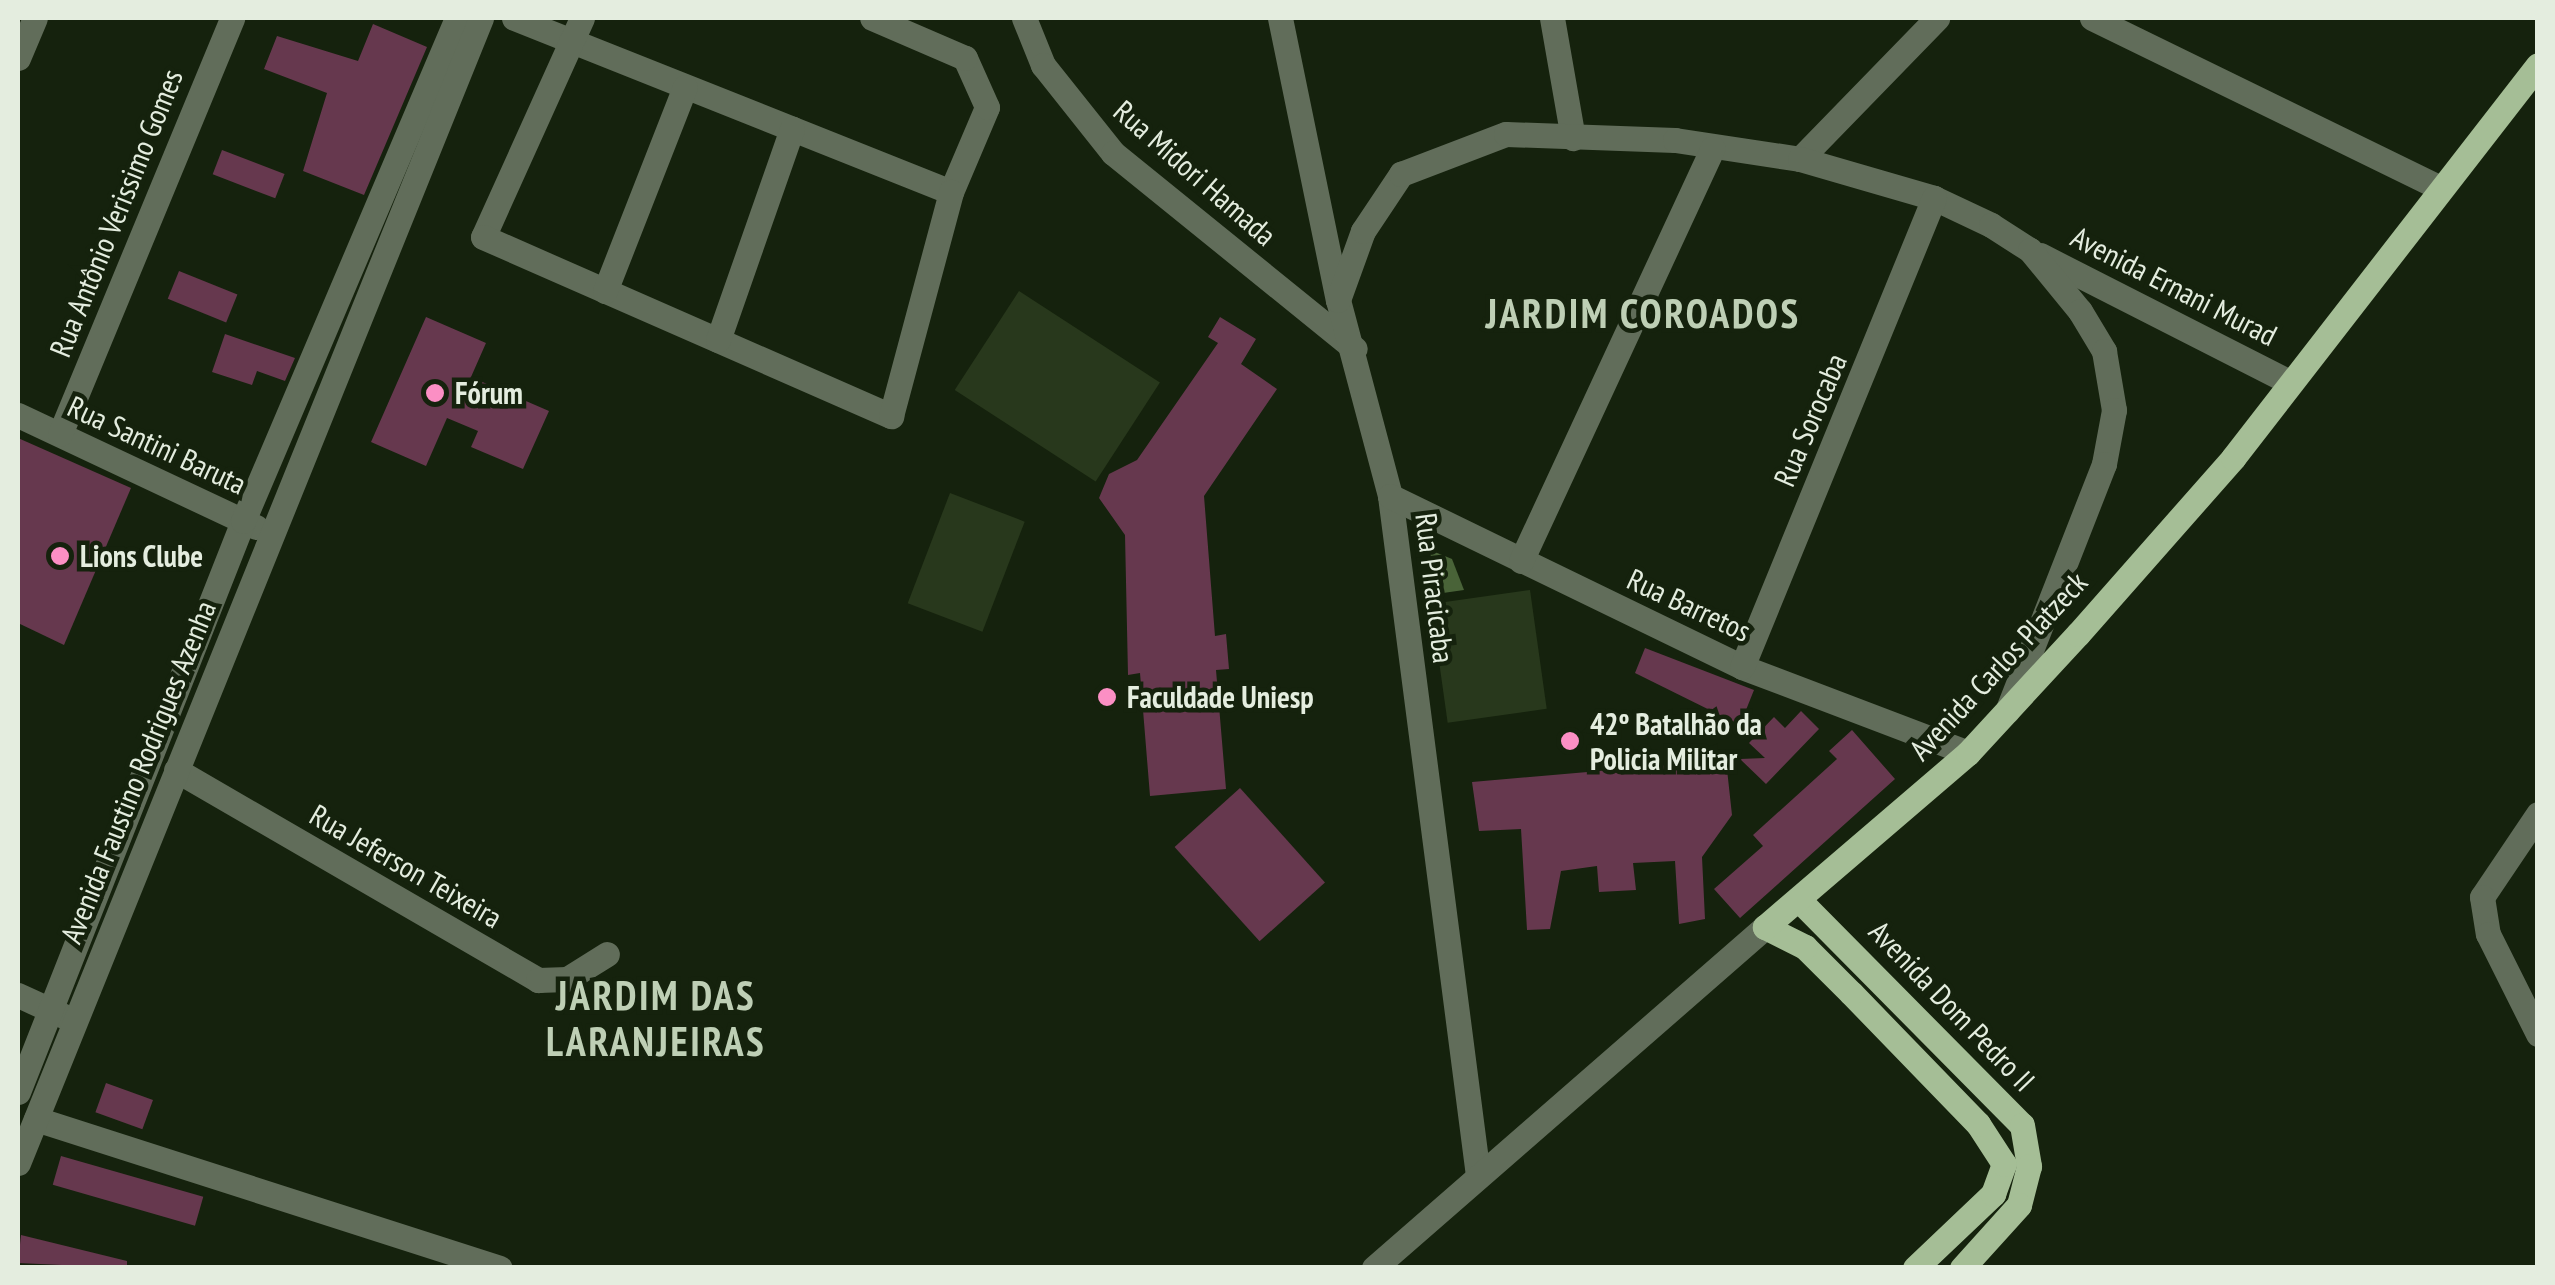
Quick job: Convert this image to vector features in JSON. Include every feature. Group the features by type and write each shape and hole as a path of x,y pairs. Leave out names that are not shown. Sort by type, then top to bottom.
{"main road":[{"name":"Avenida Carlos Platzeck","path":"1765,928 1968,753 2007,711 2233,458 2538,65"},
{"name":"Avenida Dom Pedro II","path":"1800,901 2022,1125 2029,1166 2019,1204 1962,1268"},
{"path":"1765,928 1805,947 1851,992 1978,1124 2004,1164 1993,1194 1915,1268"}],"street":[{"path":"18,58 35,18"},
{"name":"Rua Antônio Verissimo Gomes","path":"60,434 232,18"},
{"name":"Avenida Faustino Rodrigues Azenha","path":"18,1163 36,1119 61,1014 243,522 457,18"},
{"name":"Avenida Faustino Rodrigues Azenha","path":"18,1092 61,1014 176,770 481,18"},
{"path":"514,18 951,192"},
{"path":"582,18 483,238 891,416 951,192 987,107 965,58 872,18"},
{"name":"Rua Midori Hamada","path":"1024,18 1043,65 1113,152 1356,350"},
{"name":"Rua Piracicaba","path":"1280,18 1338,300 1356,350 1390,496 1478,1175"},
{"path":"1552,18 1572,138"},
{"path":"1800,159 1937,18"},
{"path":"2092,18 2440,188"},
{"path":"605,290 685,87"},
{"path":"718,340 792,129"},
{"name":"Avenida Ernani Murad","path":"1338,300 1363,232 1401,174 1506,134 1713,148 1800,159 1934,198 2289,382"},
{"path":"1521,561 1713,148"},
{"name":"Rua Sorocaba","path":"1742,666 1934,198"},
{"name":"Avenida Ernani Murad","path":"2007,711 2104,464 2114,410 2104,351 2030,250"},
{"path":"354,261 378,273"},
{"name":"Rua Santini Baruta","path":"18,415 269,534"},
{"name":"Rua Barretos","path":"1390,496 1742,666 1968,753"},
{"name":"Rua Jeferson Teixeira","path":"176,770 538,980 567,978 607,954"},
{"path":"2538,814 2482,897 2488,934 2538,1034"},
{"name":"Avenida Carlos Platzeck","path":"1374,1268 1765,928"},
{"path":"18,994 61,1014"},
{"path":"36,1119 500,1268"}],"shaded area":[{"path":"1019,291 1160,382 1096,481 955,390"},
{"path":"950,493 1025,522 982,632 908,603"},
{"path":"1430,550 1452,559 1464,590 1436,594"},
{"path":"1530,590 1547,709 1448,723 1431,604"}],"building":[{"path":"373,24 427,47 364,195 303,171 327,93 264,69 277,36 358,61"},
{"path":"222,150 285,174 275,198 213,174"},
{"path":"179,271 237,295 226,322 168,299"},
{"name":"Fórum","path":"426,317 486,343 471,377 549,411 523,469 471,447 478,431 447,418 426,466 371,442"},
{"path":"1220,317 1256,339 1241,364 1277,389 1204,496 1215,636 1226,634 1229,669 1216,670 1226,789 1150,796 1140,673 1128,675 1125,535 1099,498 1109,474 1137,460 1218,343 1208,337"},
{"path":"225,334 295,358 285,381 257,371 252,385 212,372"},
{"name":"Lions Clube","path":"18,438 131,488 64,645 18,623"},
{"path":"1645,648 1754,690 1740,725 1635,673"},
{"path":"1801,711 1819,729 1766,784 1740,759 1765,758 1749,743 1774,717 1785,728"},
{"path":"1852,730 1895,779 1740,918 1714,889 1763,846 1753,835 1837,759 1829,751"},
{"path":"1726,760 1732,815 1702,857 1705,919 1679,924 1675,861 1633,863 1636,890 1599,892 1597,866 1561,871 1550,929 1527,930 1521,829 1479,831 1472,782"},
{"path":"1240,788 1325,882 1260,941 1175,847"},
{"path":"106,1083 153,1100 142,1129 95,1112"},
{"path":"61,1156 203,1197 195,1226 53,1185"},
{"path":"21,1235 127,1261 127,1268 18,1263"}],"place":[{"name":"Fórum","path":"435,393"},
{"name":"Lions Clube","path":"60,556"},
{"name":"Faculdade Uniesp","path":"1107,697"},
{"name":"42º Batalhão da Policia Militar","path":"1570,741"}],"district":[{"name":"JARDIM COROADOS","path":"1643,313"},
{"name":"JARDIM DAS LARANJEIRAS","path":"656,1018"}]}
